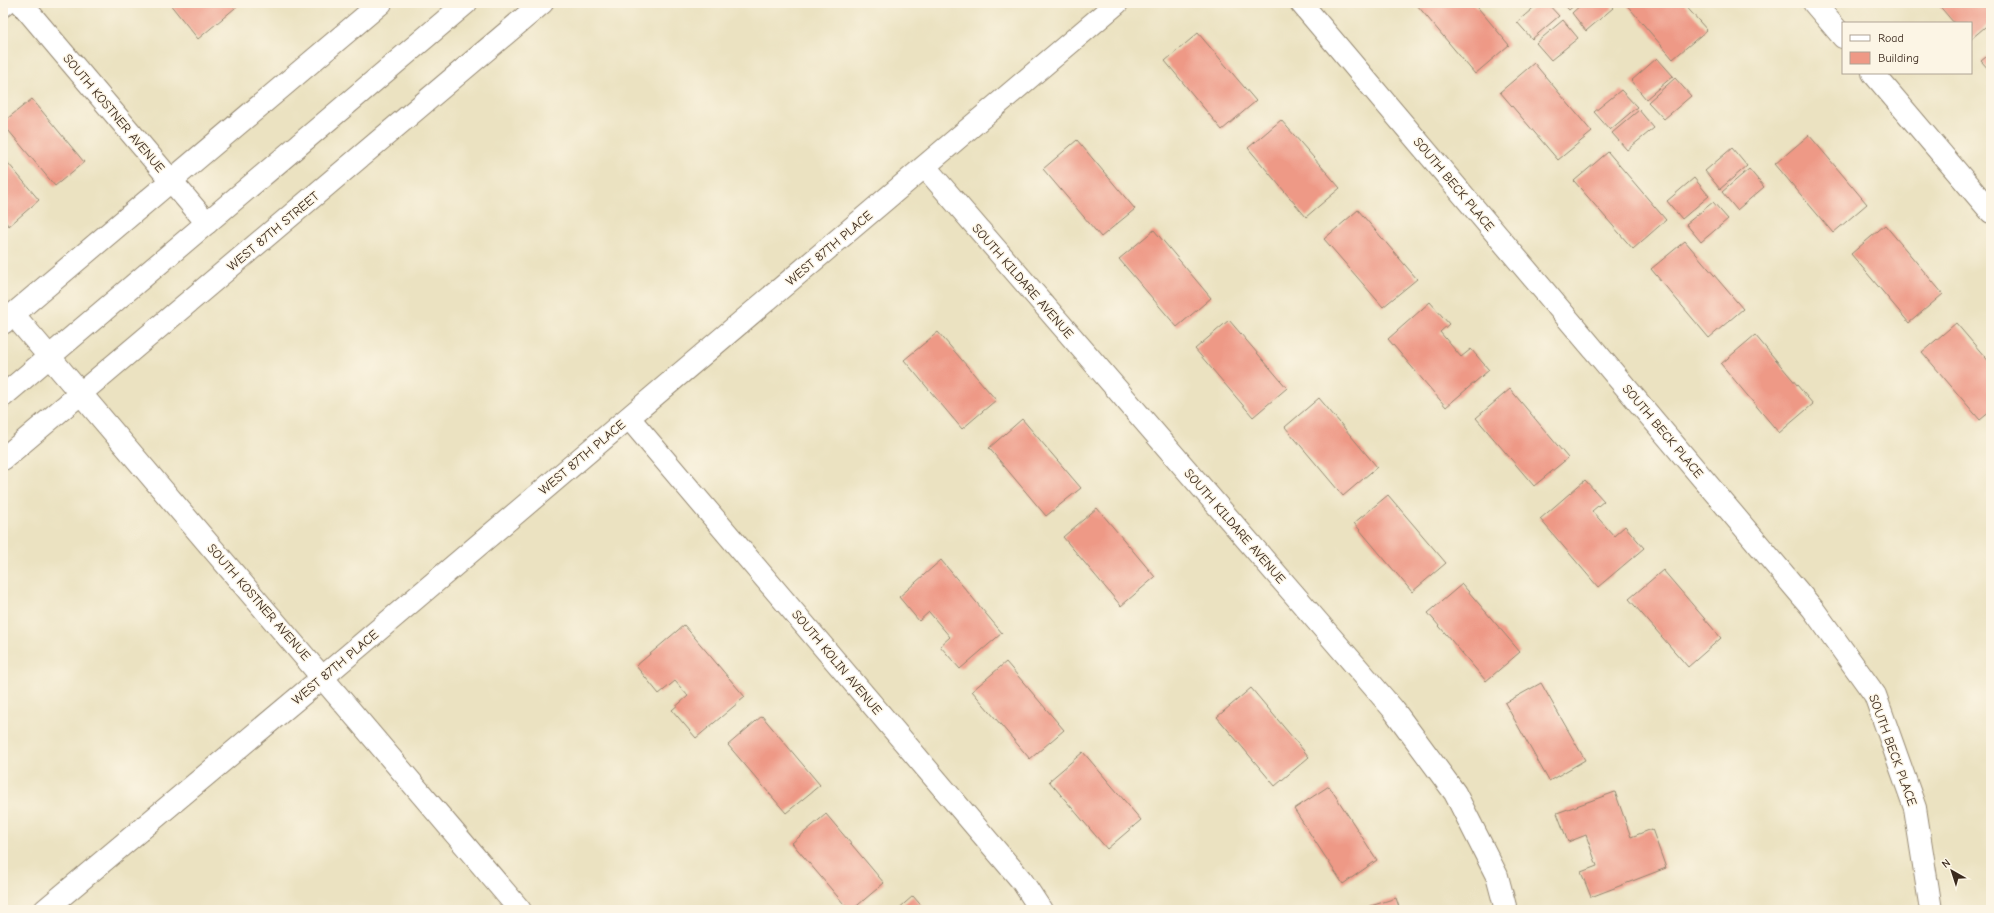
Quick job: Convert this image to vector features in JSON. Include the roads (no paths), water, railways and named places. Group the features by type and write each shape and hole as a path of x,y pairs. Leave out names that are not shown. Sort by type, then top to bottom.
{"street":[{"name":"SOUTH KOSTNER AVENUE","path":"21,3 207,223"},
{"path":"8,318 381,3"},
{"path":"3,396 466,3"},
{"name":"WEST 87TH STREET","path":"3,459 542,3"},
{"name":"WEST 87TH PLACE","path":"45,910 323,677 1117,3"},
{"name":"SOUTH BECK PLACE","path":"1301,3 1814,609 1875,695 1916,808 1931,910"},
{"path":"1814,3 1842,36"},
{"path":"1874,74 1991,212"},
{"name":"SOUTH KILDARE AVENUE","path":"925,167 1393,709 1455,793 1497,876 1506,910"},
{"name":"SOUTH KOSTNER AVENUE","path":"8,318 49,357 520,910"},
{"name":"SOUTH KOLIN AVENUE","path":"629,418 1022,881 1041,910"}],"lane":[{"path":"3,8 10,3"}]}
